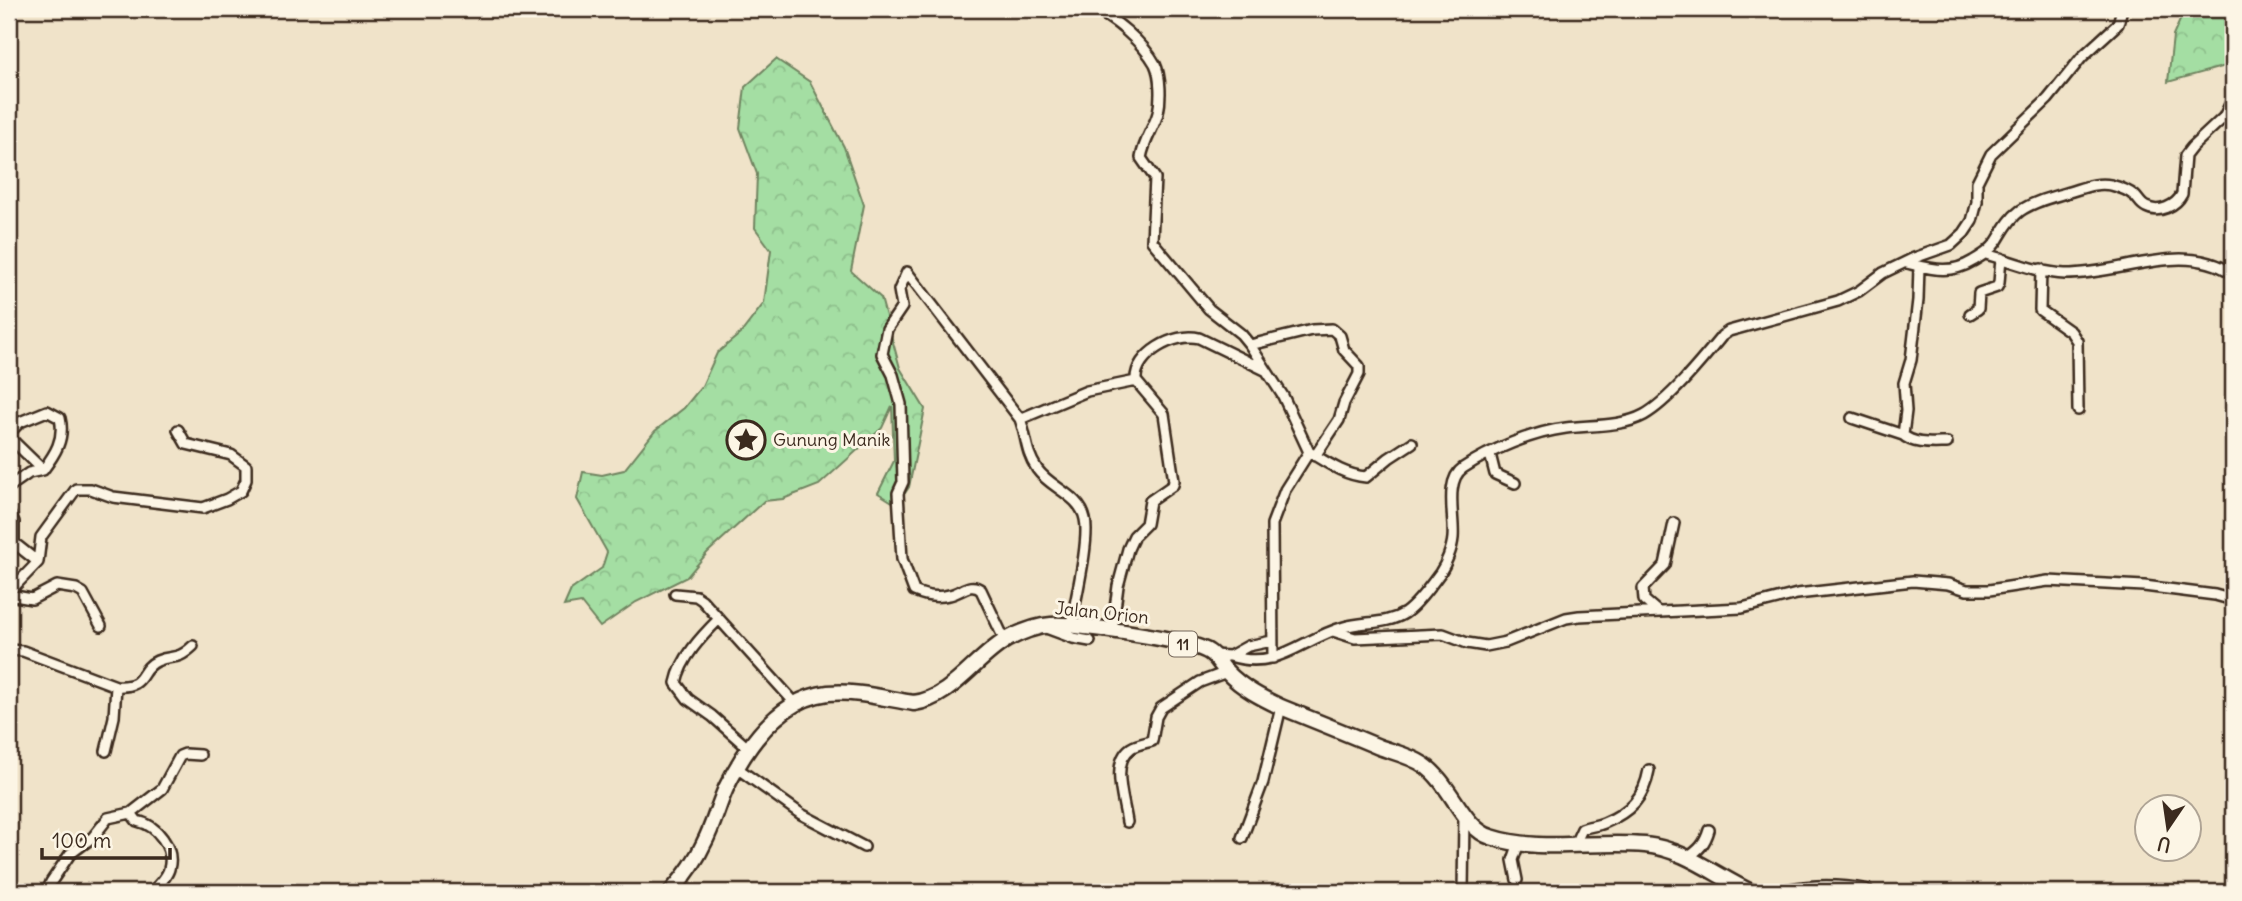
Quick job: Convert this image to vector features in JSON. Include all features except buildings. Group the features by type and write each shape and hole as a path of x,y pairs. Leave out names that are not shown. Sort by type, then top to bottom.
{"highway":[{"name":"Jalan Orion","path":"671,892 683,879 705,841 725,790 749,749 767,727 794,703 814,695 832,692 923,702 948,690 1005,641 1041,626 1054,624 1195,646 1212,654"},
{"name":"11","path":"1212,654 1227,673 1249,690 1280,707 1424,765 1447,787 1464,816 1489,837 1519,843 1574,846 1645,845 1687,858 1751,892"},
{"path":"1787,892 1810,887 1828,887 1866,892"}],"street":[{"path":"1091,9 1100,12 1137,40 1156,65 1158,115 1147,134 1141,158 1155,178 1152,241 1209,309 1241,334 1250,345 1268,372 1312,454 1339,470 1366,477 1412,443"},
{"path":"1212,654 1243,660 1273,659 1346,626 1381,622 1408,611 1440,572 1452,543 1455,475 1466,465 1524,437 1564,428 1621,422 1645,415 1729,331 1838,301 1851,296 1883,273 1945,248 1965,233 1972,222 1977,202 1977,183 1990,154 2048,99 2082,57 2118,24 2122,9"},
{"path":"1907,263 1933,270 1955,270 1986,254 2012,217 2021,210 2095,184 2106,184 2125,190 2134,195 2143,206 2151,209 2168,208 2182,194 2185,156 2224,117 2233,98"},
{"path":"1986,254 2063,274 2087,273 2183,258 2223,267 2233,274"},
{"path":"1970,314 1978,309 1979,293 1997,287 2001,258"},
{"path":"1903,435 1906,411 1904,383 1911,360 1919,300 1919,266"},
{"path":"2041,269 2040,310 2071,332 2077,341 2078,410"},
{"path":"1005,641 982,590 977,586 973,585 949,596 915,592 902,559 898,493 903,481 901,404 893,375 882,354 887,329 903,305 899,290 907,272 1020,419 1025,444 1036,468 1077,503 1085,518 1083,557 1071,626"},
{"path":"1250,345 1312,330 1332,329 1340,336 1344,351 1359,366 1359,374 1344,402 1342,413 1285,491 1272,524 1273,659"},
{"path":"1112,631 1118,586 1128,549 1134,536 1146,524 1152,498 1174,481 1164,414 1136,381 1138,365 1151,352 1177,338 1189,335 1268,372"},
{"path":"1020,419 1087,391 1136,381"},
{"path":"9,487 29,473 43,470 55,454 63,431 60,418 47,411 29,416 9,435 43,470"},
{"path":"1852,418 1918,442 1947,443"},
{"path":"101,625 83,593 76,589 57,586 32,599 9,594 38,562 41,537 76,489 91,489 113,497 203,508 241,491 246,480 246,466 231,455 186,444 178,430"},
{"path":"1490,454 1495,474 1515,483"},
{"path":"9,513 14,522 11,544 38,562"},
{"path":"1658,612 1644,600 1643,588 1665,565 1674,523"},
{"path":"1333,631 1355,638 1443,634 1467,643 1486,646 1506,642 1566,618 1596,614 1742,608 1797,594 1913,580 1948,584 1967,590 1989,590 2048,582 2144,586 2215,594 2233,600"},
{"path":"675,594 696,596 702,600 794,703"},
{"path":"719,619 702,636 686,659 676,686 749,749"},
{"path":"1041,626 1066,636 1090,640"},
{"path":"1230,656 1248,646 1272,641"},
{"path":"9,650 23,651 116,685 133,685 155,662 179,657 193,646"},
{"path":"1126,822 1119,774 1123,756 1134,746 1152,741 1156,717 1161,708 1200,682 1227,673"},
{"path":"106,751 114,717 116,685"},
{"path":"1242,838 1263,782 1280,707"},
{"path":"47,892 70,854 93,837 108,818 131,813 162,789 180,756 200,755"},
{"path":"737,768 801,814 864,847"},
{"path":"1574,846 1582,829 1624,813 1637,802 1645,787 1649,770"},
{"path":"131,813 137,821 148,823 167,845 169,871 152,892"},
{"path":"1463,892 1464,816"},
{"path":"1687,858 1700,849 1709,830"},
{"path":"1517,880 1513,860 1519,843"}],"green space":[{"path":"2185,9 2233,9 2233,64 2168,82 2173,36"},
{"path":"776,59 810,82 844,147 864,205 851,271 881,298 900,368 925,409 909,487 897,505 878,493 894,461 892,406 882,428 819,485 783,499 764,501 707,553 687,577 636,602 600,627 581,603 564,606 571,590 602,568 607,552 577,499 583,472 602,475 624,470 655,431 684,408 702,386 717,353 741,333 764,303 771,250 755,228 757,174 740,128 745,87"}],"place":[{"name":"Gunung Manik","path":"746,440"}]}
